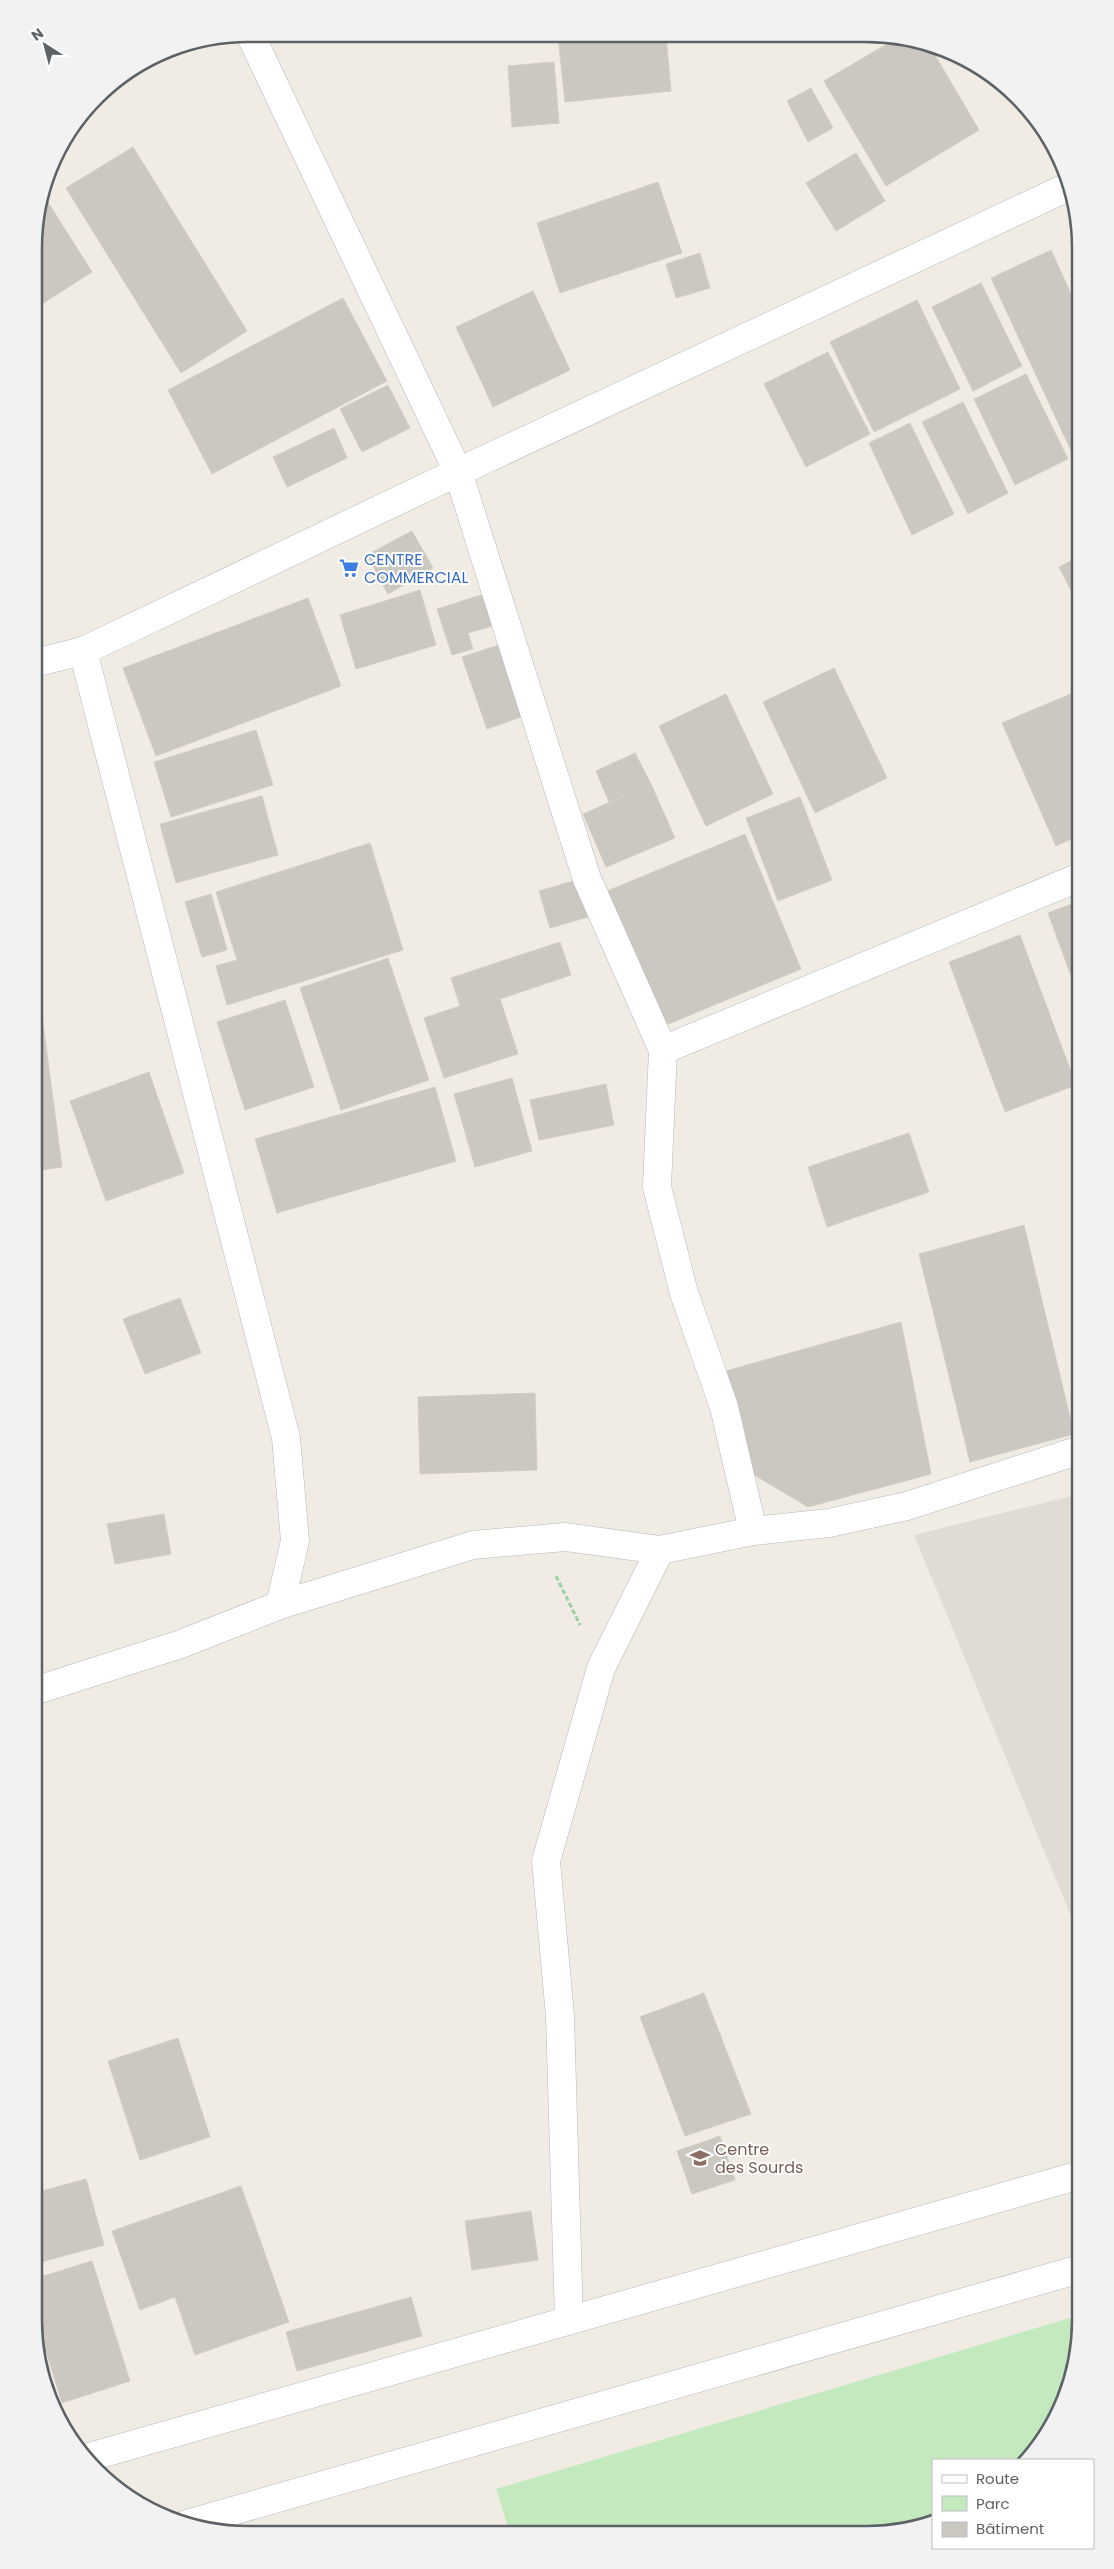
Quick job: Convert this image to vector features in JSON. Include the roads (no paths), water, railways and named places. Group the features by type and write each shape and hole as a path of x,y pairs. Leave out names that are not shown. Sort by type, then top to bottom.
{"street":[{"path":"254,42 458,472 586,879 663,1050 657,1187 684,1293 724,1406 753,1531"},
{"path":"42,661 83,651 458,472 1063,189"},
{"path":"83,651 286,1438 296,1541 280,1605"},
{"path":"663,1050 1072,880"},
{"path":"42,1689 181,1644 280,1605 473,1545 564,1537 660,1550 753,1531 829,1523 907,1506 1072,1453"},
{"path":"569,2320 560,2016 546,1861 601,1668 660,1550"},
{"path":"94,2456 1072,2176"},
{"path":"200,2520 1072,2271"}],"place":[{"name":"CENTRE COMMERCIAL","path":"349,568"},
{"name":"Centre des Sourds","path":"700,2158"}]}
